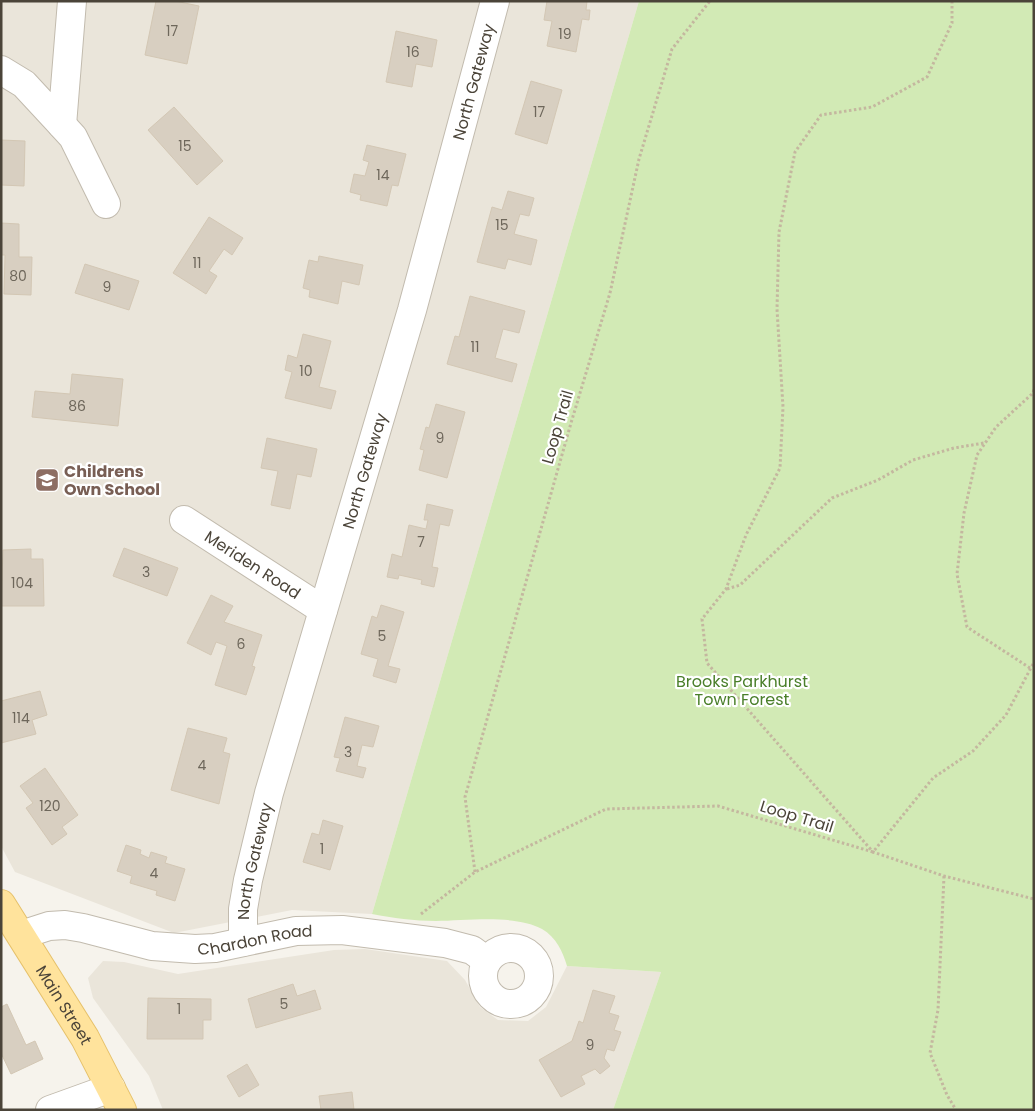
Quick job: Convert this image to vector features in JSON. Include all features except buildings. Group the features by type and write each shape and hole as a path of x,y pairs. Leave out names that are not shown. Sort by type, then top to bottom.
{"main road":[{"name":"Main Street","path":"1,904 85,1038 116,1099"}],"street":[{"path":"62,125 72,1"},
{"name":"North Gateway","path":"243,942 243,909 252,858 412,310 495,1"},
{"path":"1,70 24,84 73,136 106,204"},
{"name":"Meriden Road","path":"184,520 323,610"},
{"name":"Chardon Road","path":"20,935 49,926 65,925 174,949 215,948 296,931 342,930 459,946 472,950 487,961"},
{"path":"50,1110 116,1099"}],"path":[{"name":"Loop Trail","path":"476,872 465,797 571,423 610,293 638,159 672,49 710,1"},
{"path":"952,1 952,23 927,77 872,107 821,115 794,152 780,232 777,309 783,407 780,468 746,535 726,589 702,619 707,663 873,852 933,778 973,751 1006,715 1034,662"},
{"path":"1030,668 968,627 957,574 964,513 977,455 996,426 1034,391"},
{"path":"726,589 740,585 832,498 878,480 913,460 954,448 985,443"},
{"name":"Loop Trail","path":"391,937 476,872 606,809 718,806 873,852 944,876 1034,899"},
{"path":"944,876 938,1010 930,1053 947,1095 956,1110"}],"shaded area":[{"path":"1,1 639,1 372,914 292,910 174,933 15,872 1,846"},
{"path":"365,949 447,961 465,980 480,1007 498,1020 528,1021 546,1007 567,966 661,972 613,1110 163,1110 149,1076 93,998 88,978 103,961 124,962 178,974 334,950"}],"green space":[{"name":"Brooks Parkhurst Town Forest","path":"639,1 1034,1 1034,1110 613,1110 661,972 567,966 561,950 547,932 531,924 518,921 490,919 436,921 372,914"}],"place":[{"name":"Childrens Own School","path":"47,480"}]}
